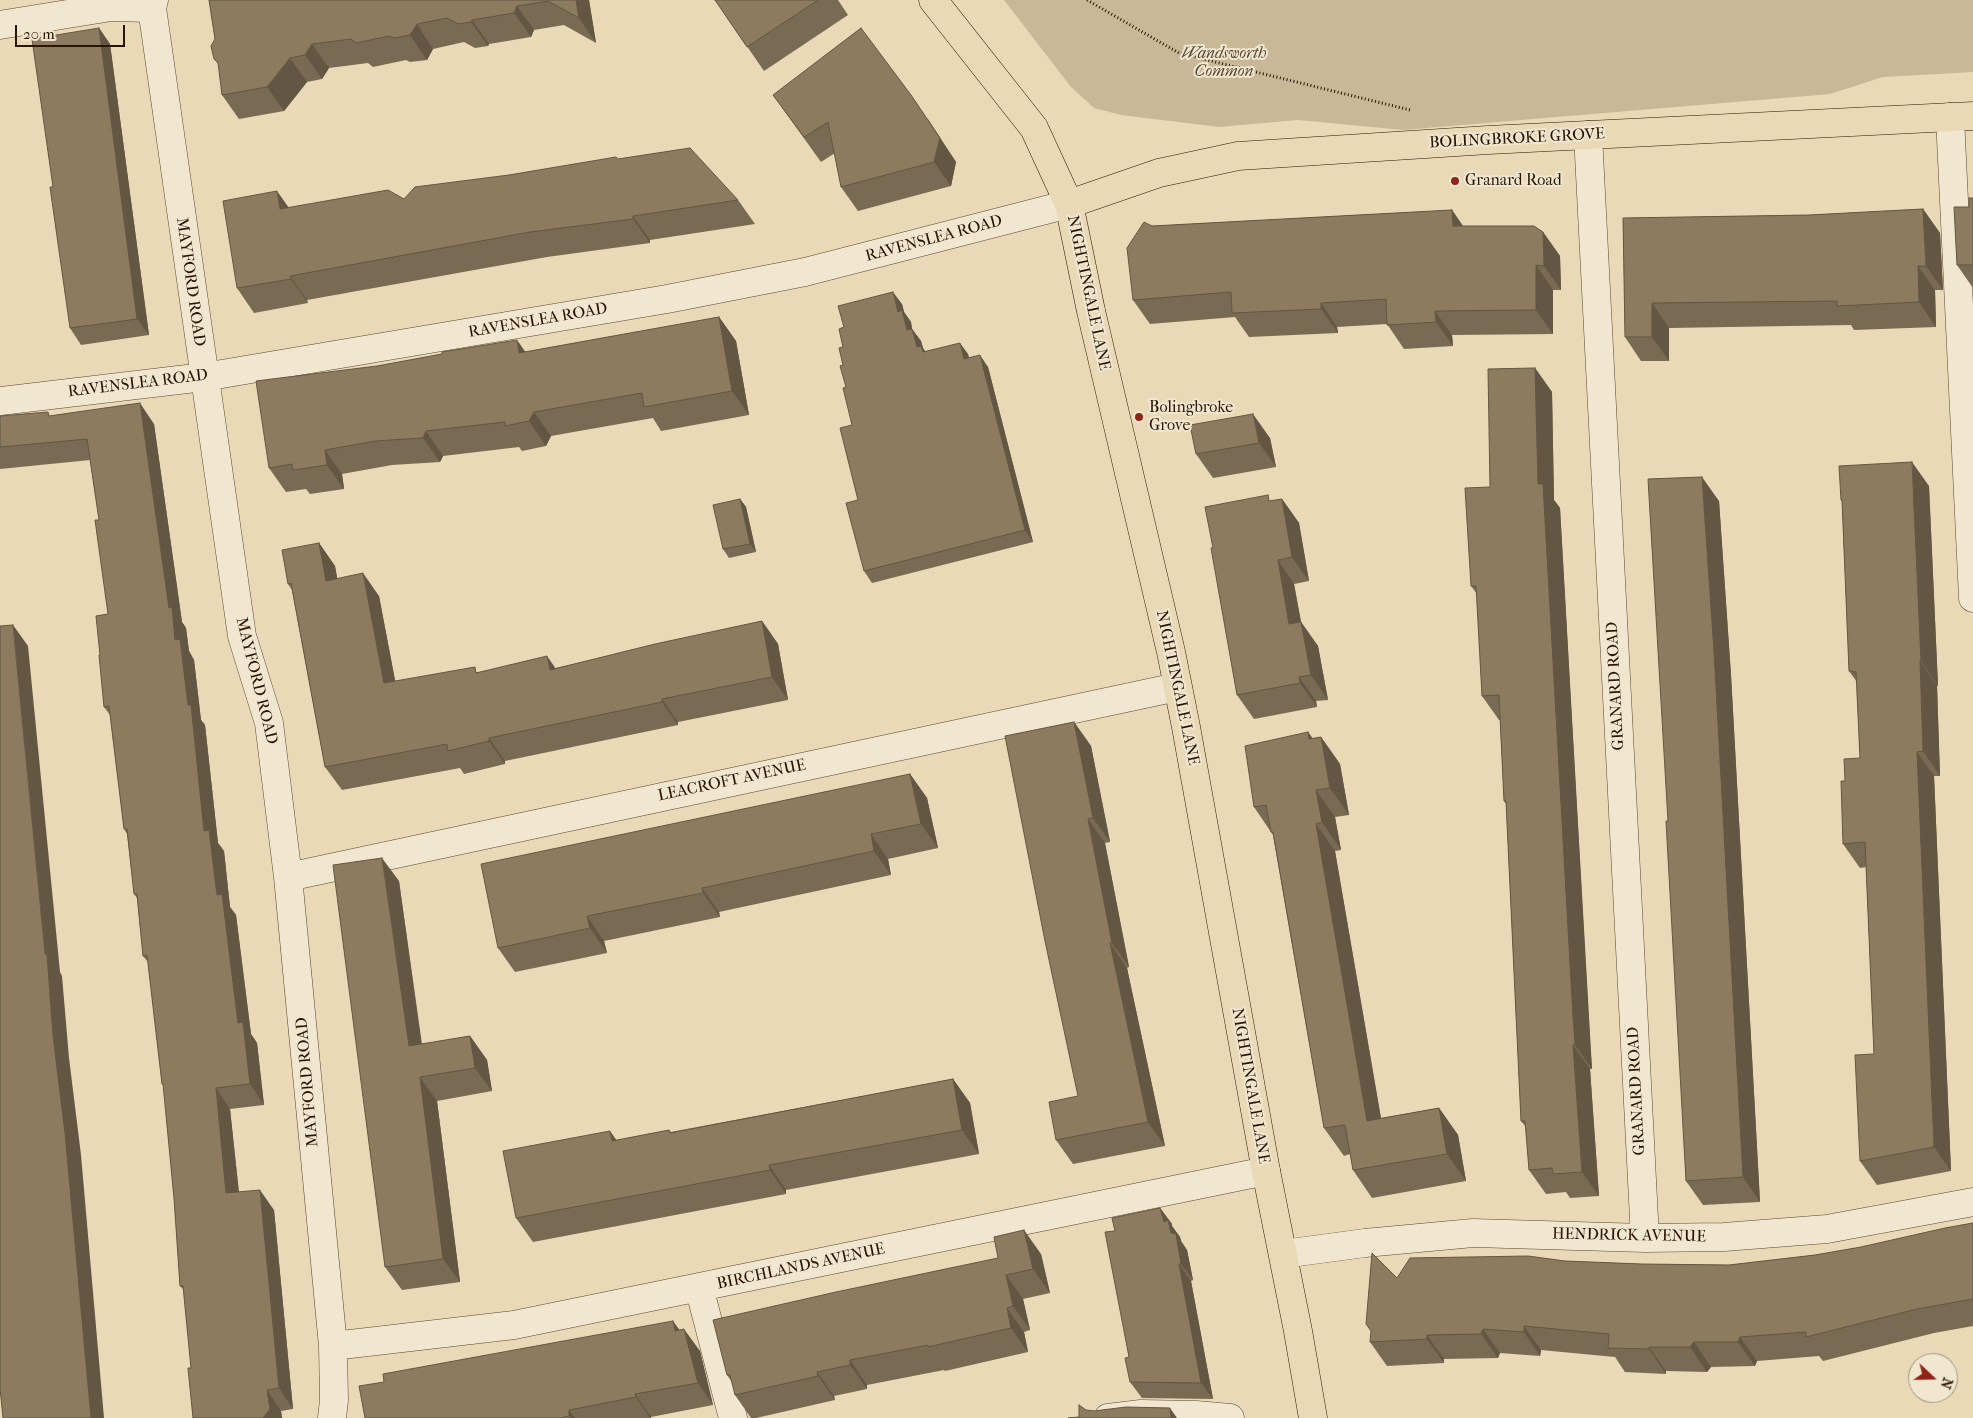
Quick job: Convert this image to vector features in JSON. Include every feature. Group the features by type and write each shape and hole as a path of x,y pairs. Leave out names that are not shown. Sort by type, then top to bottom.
{"main road":[{"name":"NIGHTINGALE LANE","path":"933,0 1034,128 1069,204 1091,311 1171,652 1313,1418"},
{"name":"BOLINGBROKE GROVE","path":"1069,204 1159,173 1238,156 1588,135 1962,117"}],"street":[{"path":"0,26 111,7 153,4"},
{"name":"MAYFORD ROAD","path":"153,4 204,377 242,636 270,723 288,877 333,1346 334,1400 332,1418"},
{"path":"1962,117 1973,598"},
{"name":"GRANARD ROAD","path":"1588,135 1645,1238"},
{"name":"RAVENSLEA ROAD","path":"0,401 204,377 667,299 805,272 1069,204"},
{"name":"LEACROFT AVENUE","path":"288,877 1177,687"},
{"name":"BIRCHLANDS AVENUE","path":"333,1346 514,1325 1266,1171"},
{"name":"HENDRICK AVENUE","path":"1283,1254 1365,1242 1472,1233 1645,1238 1724,1236 1827,1229 1973,1202"},
{"path":"700,1287 733,1418"},
{"path":"1108,1418 1141,1414 1230,1418"}],"path":[{"path":"1088,0 1179,53 1420,113"}],"green space":[{"name":"Wandsworth Common","path":"1004,0 1973,0 1973,72 1883,77 1830,94 1403,130 1298,120 1219,127 1121,115 1094,108 1071,87"}],"building":[{"path":"209,0 576,0 579,18 548,1 517,6 514,13 472,20 471,22 458,24 447,18 417,24 410,35 394,38 389,36 356,43 351,39 312,44 305,55 290,58 267,87 222,95 218,63 214,59 211,46 215,39"},
{"path":"715,0 818,0 747,47"},
{"path":"99,28 137,319 70,328 50,187 53,187 32,39"},
{"path":"861,28 911,95 940,138 934,162 841,187 828,122 804,137 773,95"},
{"path":"690,148 738,200 633,216 633,219 530,232 290,276 291,279 237,288 223,201 277,191 280,209 388,190 404,199 415,187"},
{"path":"1969,198 1973,198 1973,265 1957,265 1954,207 1969,207"},
{"path":"1923,209 1926,266 1918,266 1919,302 1837,306 1837,301 1652,303 1652,337 1625,337 1623,218 1809,215"},
{"path":"1452,210 1453,226 1534,226 1543,232 1544,266 1536,265 1536,310 1435,311 1436,322 1387,325 1386,299 1321,303 1321,309 1232,313 1231,292 1133,300 1127,248 1144,222 1152,226"},
{"path":"893,292 898,312 902,310 907,330 912,329 917,347 921,346 923,352 960,343 964,359 980,355 1025,530 864,571 846,503 858,500 840,428 852,425 843,388 846,387 840,366 843,365 839,348 843,347 839,329 844,327 838,306"},
{"path":"719,317 732,391 644,407 642,393 534,412 529,421 505,426 505,422 426,431 423,438 375,441 325,450 327,465 293,470 292,464 269,468 256,381 377,366 442,354 442,352 517,340 519,353"},
{"path":"1535,368 1538,484 1543,484 1575,1045 1573,1045 1582,1172 1553,1174 1552,1168 1529,1170 1525,1121 1521,1121 1506,801 1504,801 1499,695 1482,696 1476,586 1471,586 1465,488 1490,487 1488,369"},
{"path":"140,403 169,608 172,607 175,640 180,639 188,705 191,705 204,831 209,830 217,895 222,894 238,1023 243,1022 250,1084 216,1088 226,1193 260,1190 279,1388 267,1390 270,1409 263,1418 193,1418 188,1368 191,1368 183,1286 180,1286 163,1084 147,955 143,956 137,894 134,894 127,829 124,829 109,706 104,707 96,616 108,614 95,520 99,520 87,439 0,447 0,416 48,412 49,416"},
{"path":"1253,414 1259,443 1196,454 1190,425"},
{"path":"1912,462 1923,751 1917,752 1934,1147 1860,1161 1855,1055 1874,1054 1865,842 1843,844 1841,781 1845,781 1844,759 1860,758 1856,672 1849,671 1839,466"},
{"path":"1702,477 1714,651 1743,1177 1686,1181 1648,479"},
{"path":"1268,495 1269,501 1282,499 1292,557 1278,560 1289,624 1301,622 1311,675 1299,677 1300,683 1237,695 1205,507"},
{"path":"740,499 750,544 723,549 713,505"},
{"path":"319,543 326,581 363,573 384,683 475,667 476,673 547,656 550,670 655,644 762,621 772,677 662,699 662,702 489,738 489,741 448,751 447,744 325,767 291,583 288,584 282,550"},
{"path":"13,625 45,954 47,954 53,1036 65,1133 91,1418 3,1418 0,1388 0,626"},
{"path":"1074,722 1093,818 1088,819 1112,943 1110,943 1148,1122 1056,1140 1049,1102 1078,1096 1045,941 1005,736"},
{"path":"1308,732 1309,739 1321,737 1330,788 1316,790 1322,822 1316,824 1367,1121 1439,1108 1447,1154 1353,1170 1345,1125 1324,1128 1273,832 1271,832 1266,805 1254,807 1245,746"},
{"path":"910,774 921,824 871,834 874,851 702,888 703,893 587,916 590,928 498,948 481,864"},
{"path":"382,858 409,1046 470,1036 475,1068 420,1077 443,1259 385,1267 333,865"},
{"path":"953,1079 962,1130 769,1165 770,1170 516,1218 503,1151 610,1131 612,1141 669,1130 670,1133"},
{"path":"1160,1208 1164,1222 1168,1220 1171,1233 1176,1234 1181,1264 1179,1264 1201,1383 1130,1382 1125,1358 1129,1357 1105,1232 1115,1231 1112,1218"},
{"path":"1973,1223 1973,1299 1917,1309 1806,1337 1806,1332 1740,1337 1738,1342 1694,1342 1690,1347 1608,1348 1609,1334 1524,1326 1524,1332 1483,1329 1481,1334 1427,1335 1427,1339 1370,1342 1371,1331 1366,1324 1372,1253 1397,1278 1410,1258 1528,1256 1565,1261 1729,1265 1815,1255"},
{"path":"1024,1230 1033,1269 1006,1275 1013,1306 1007,1308 1011,1328 928,1347 928,1345 850,1360 850,1365 817,1372 818,1376 735,1395 730,1375 727,1375 713,1320 998,1258 994,1237"},
{"path":"673,1321 675,1331 684,1329 698,1383 635,1394 636,1397 569,1410 569,1416 560,1418 365,1418 359,1386 384,1382 383,1374"},
{"path":"1079,1405 1086,1410 1094,1411 1126,1407 1170,1408 1171,1418 1068,1418 1079,1417"}],"place":[{"name":"Granard Road","path":"1455,181"},
{"name":"Bolingbroke Grove","path":"1139,417"}]}
